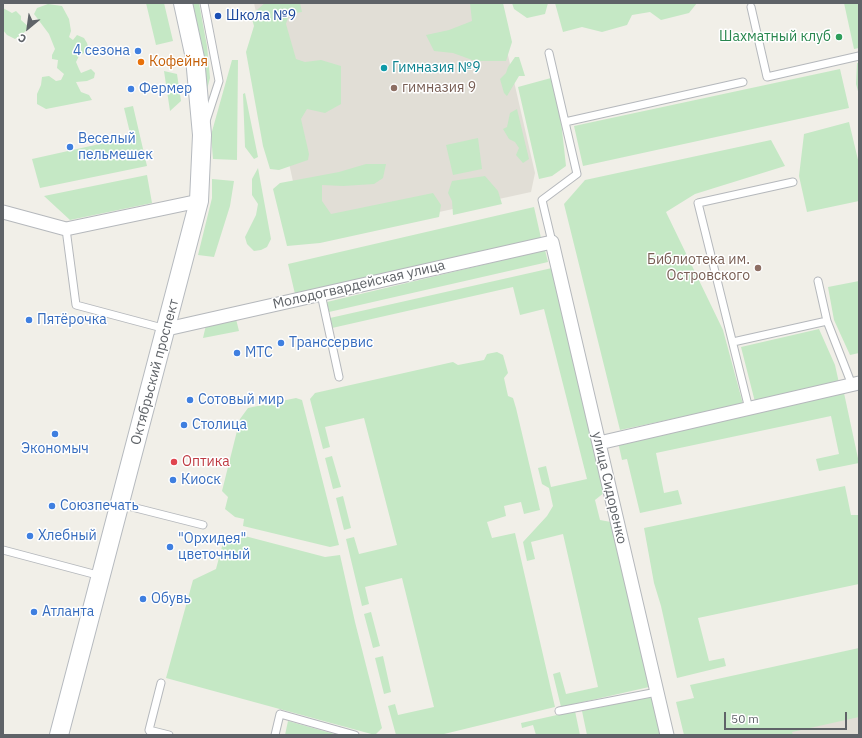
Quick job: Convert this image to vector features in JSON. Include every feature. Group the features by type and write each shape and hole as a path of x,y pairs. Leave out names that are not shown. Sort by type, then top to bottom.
{"street":[{"name":"Октябрьский проспект","path":"59,735 167,329 199,201 202,135 195,58 183,3"},
{"path":"3,212 66,229 199,201"},
{"name":"Молодогвардейская улица","path":"167,329 552,242"},
{"name":"улица Сидоренко","path":"552,242 667,735"},
{"path":"599,443 855,384"}],"lane":[{"path":"202,135 219,81 204,3"},
{"path":"751,7 768,76 859,56"},
{"path":"549,53 577,174 542,200 552,242"},
{"path":"566,122 742,82"},
{"path":"749,409 698,204 793,182"},
{"path":"66,229 76,305 167,329"},
{"path":"818,281 827,321 855,384"},
{"path":"320,294 339,377"},
{"path":"732,342 827,321"},
{"path":"120,504 203,525"},
{"path":"3,550 101,576"},
{"path":"161,683 151,732 169,735"},
{"path":"559,711 657,692"},
{"path":"275,735 280,714 355,735"}],"shaded area":[{"name":"гимназия 9","path":"254,3 496,3 535,173 531,192 306,241"},
{"path":"859,707 859,735 740,735"}],"green space":[{"path":"146,3 164,3 173,41 156,45"},
{"path":"191,3 199,3 207,46 210,78 204,101"},
{"path":"265,3 300,3 302,12 289,14 286,24 296,59 305,62 321,60 341,66 341,104 325,113 307,109 301,119 309,154 308,160 279,170 270,169 263,146 246,52 254,26 251,15"},
{"path":"470,3 503,3 512,42 506,61 475,61 453,53 434,51 426,35 449,30 472,21"},
{"path":"512,3 548,3 545,14 527,18 514,9"},
{"path":"555,3 697,3 689,13 661,20 650,12 632,15 627,25 602,32 582,27 563,32"},
{"path":"844,3 859,3 859,48 854,49"},
{"path":"48,4 62,6 69,19 71,31 69,37 73,40 77,35 84,38 87,43 89,50 79,56 76,62 81,73 91,69 95,73 94,78 87,81 76,82 81,92 89,95 92,100 46,109 37,104 37,94 41,85 42,77 49,76 56,81 61,80 64,74 57,68 58,60 52,59 55,49 49,34 34,14 37,8"},
{"path":"3,8 12,13 16,11 21,16 21,20 30,28 15,39 7,35 3,30"},
{"path":"515,57 519,57 525,76 519,76 507,96 504,93 500,79 506,73"},
{"path":"232,60 238,60 237,160 213,159 211,135"},
{"path":"857,63 859,63 859,95 856,84"},
{"path":"840,69 849,108 583,166 574,126"},
{"path":"164,71 177,74 181,101 170,111"},
{"path":"551,78 561,121 566,166 552,176 539,179 518,87"},
{"path":"245,93 258,157 254,159 245,147 243,94"},
{"path":"133,106 147,166 40,188 32,159 131,137 124,108"},
{"path":"517,109 529,159 523,163 516,155 519,148 515,142 509,139 503,129 507,127 510,113"},
{"path":"849,122 859,164 859,201 807,212 799,176 804,134"},
{"path":"478,138 482,169 453,175 446,145"},
{"path":"771,140 785,166 695,194 666,212 723,330 743,404 620,430 564,204 585,180"},
{"path":"366,164 386,164 383,178 374,184 343,186 322,185 322,201 331,214 433,193 441,205 439,217 320,243 287,246 273,189 280,183 339,172"},
{"path":"258,168 271,239 267,247 254,251 247,244 245,237 256,215 258,204 252,195 252,179"},
{"path":"147,175 152,203 70,220 44,196"},
{"path":"485,176 498,191 502,204 453,215 452,201 448,193 452,181"},
{"path":"212,179 234,181 230,206 214,257 198,255 212,198"},
{"path":"534,207 541,238 295,294 288,264"},
{"path":"545,250 548,262 329,312 327,302"},
{"path":"552,268 605,492 595,500 600,520 611,522 649,687 561,707 553,674 560,672 566,694 598,687 563,534 531,542 535,559 527,561 523,542 547,516 553,506 549,488 542,484 538,468 546,466 551,487 587,479 544,309 520,315 513,287 332,328 330,318"},
{"path":"859,281 859,353 850,355 834,320 828,287"},
{"path":"236,319 239,331 203,338 206,325"},
{"path":"819,329 835,365 839,383 755,402 741,347"},
{"path":"497,352 503,355 508,373 504,378 508,396 513,398 516,408 540,510 524,514 521,502 504,506 506,516 487,522 492,538 515,533 555,707 440,735 396,735 388,706 395,704 398,715 434,707 402,578 365,587 369,604 362,606 346,539 354,537 359,554 397,545 364,418 325,427 330,447 323,449 310,399 315,393 453,362 458,365 484,360 487,354"},
{"path":"844,393 859,463 819,471 816,459 839,454 831,416 656,453 664,493 678,490 682,504 640,513 627,459 622,460 618,442"},
{"path":"296,398 302,400 339,545 330,547 243,526 244,519 235,517 225,509 228,497 222,491 240,419 248,408"},
{"path":"332,456 341,487 333,489 325,458"},
{"path":"845,486 851,515 859,515 859,584 698,618 709,661 724,658 726,666 677,678 661,606 654,583 644,528"},
{"path":"343,496 351,528 344,530 336,498"},
{"path":"241,535 325,557 340,555 355,622 382,728 375,735 166,678 193,580 216,569 224,539 240,543"},
{"path":"371,612 380,646 373,648 364,614"},
{"path":"859,648 859,717 792,732 793,735 684,735 676,702 694,698 690,685"},
{"path":"383,656 391,692 384,694 375,658"},
{"path":"654,696 662,735 587,735 582,711"},
{"path":"575,711 580,735 536,735 533,725 522,728 521,723"},
{"path":"288,721 338,735 285,735"}],"place":[{"name":"Школа №9","path":"218,16"},
{"name":"Шахматный клуб","path":"839,37"},
{"name":"4 сезона","path":"138,51"},
{"name":"Кофейня","path":"141,62"},
{"name":"Гимназия №9","path":"384,68"},
{"name":"гимназия 9","path":"394,88"},
{"name":"Фермер","path":"131,89"},
{"name":"Веселый пельмешек","path":"70,147"},
{"name":"Библиотека им. Островского","path":"758,268"},
{"name":"Пятёрочка","path":"29,320"},
{"name":"Транссервис","path":"281,343"},
{"name":"МТС","path":"237,353"},
{"name":"Сотовый мир","path":"190,400"},
{"name":"Столица","path":"184,425"},
{"name":"Экономыч","path":"55,434"},
{"name":"Оптика","path":"174,462"},
{"name":"Киоск","path":"173,480"},
{"name":"Союзпечать","path":"52,506"},
{"name":"Хлебный","path":"30,536"},
{"name":"\"Орхидея\" цветочный","path":"170,547"},
{"name":"Обувь","path":"143,599"},
{"name":"Атланта","path":"34,612"}]}
